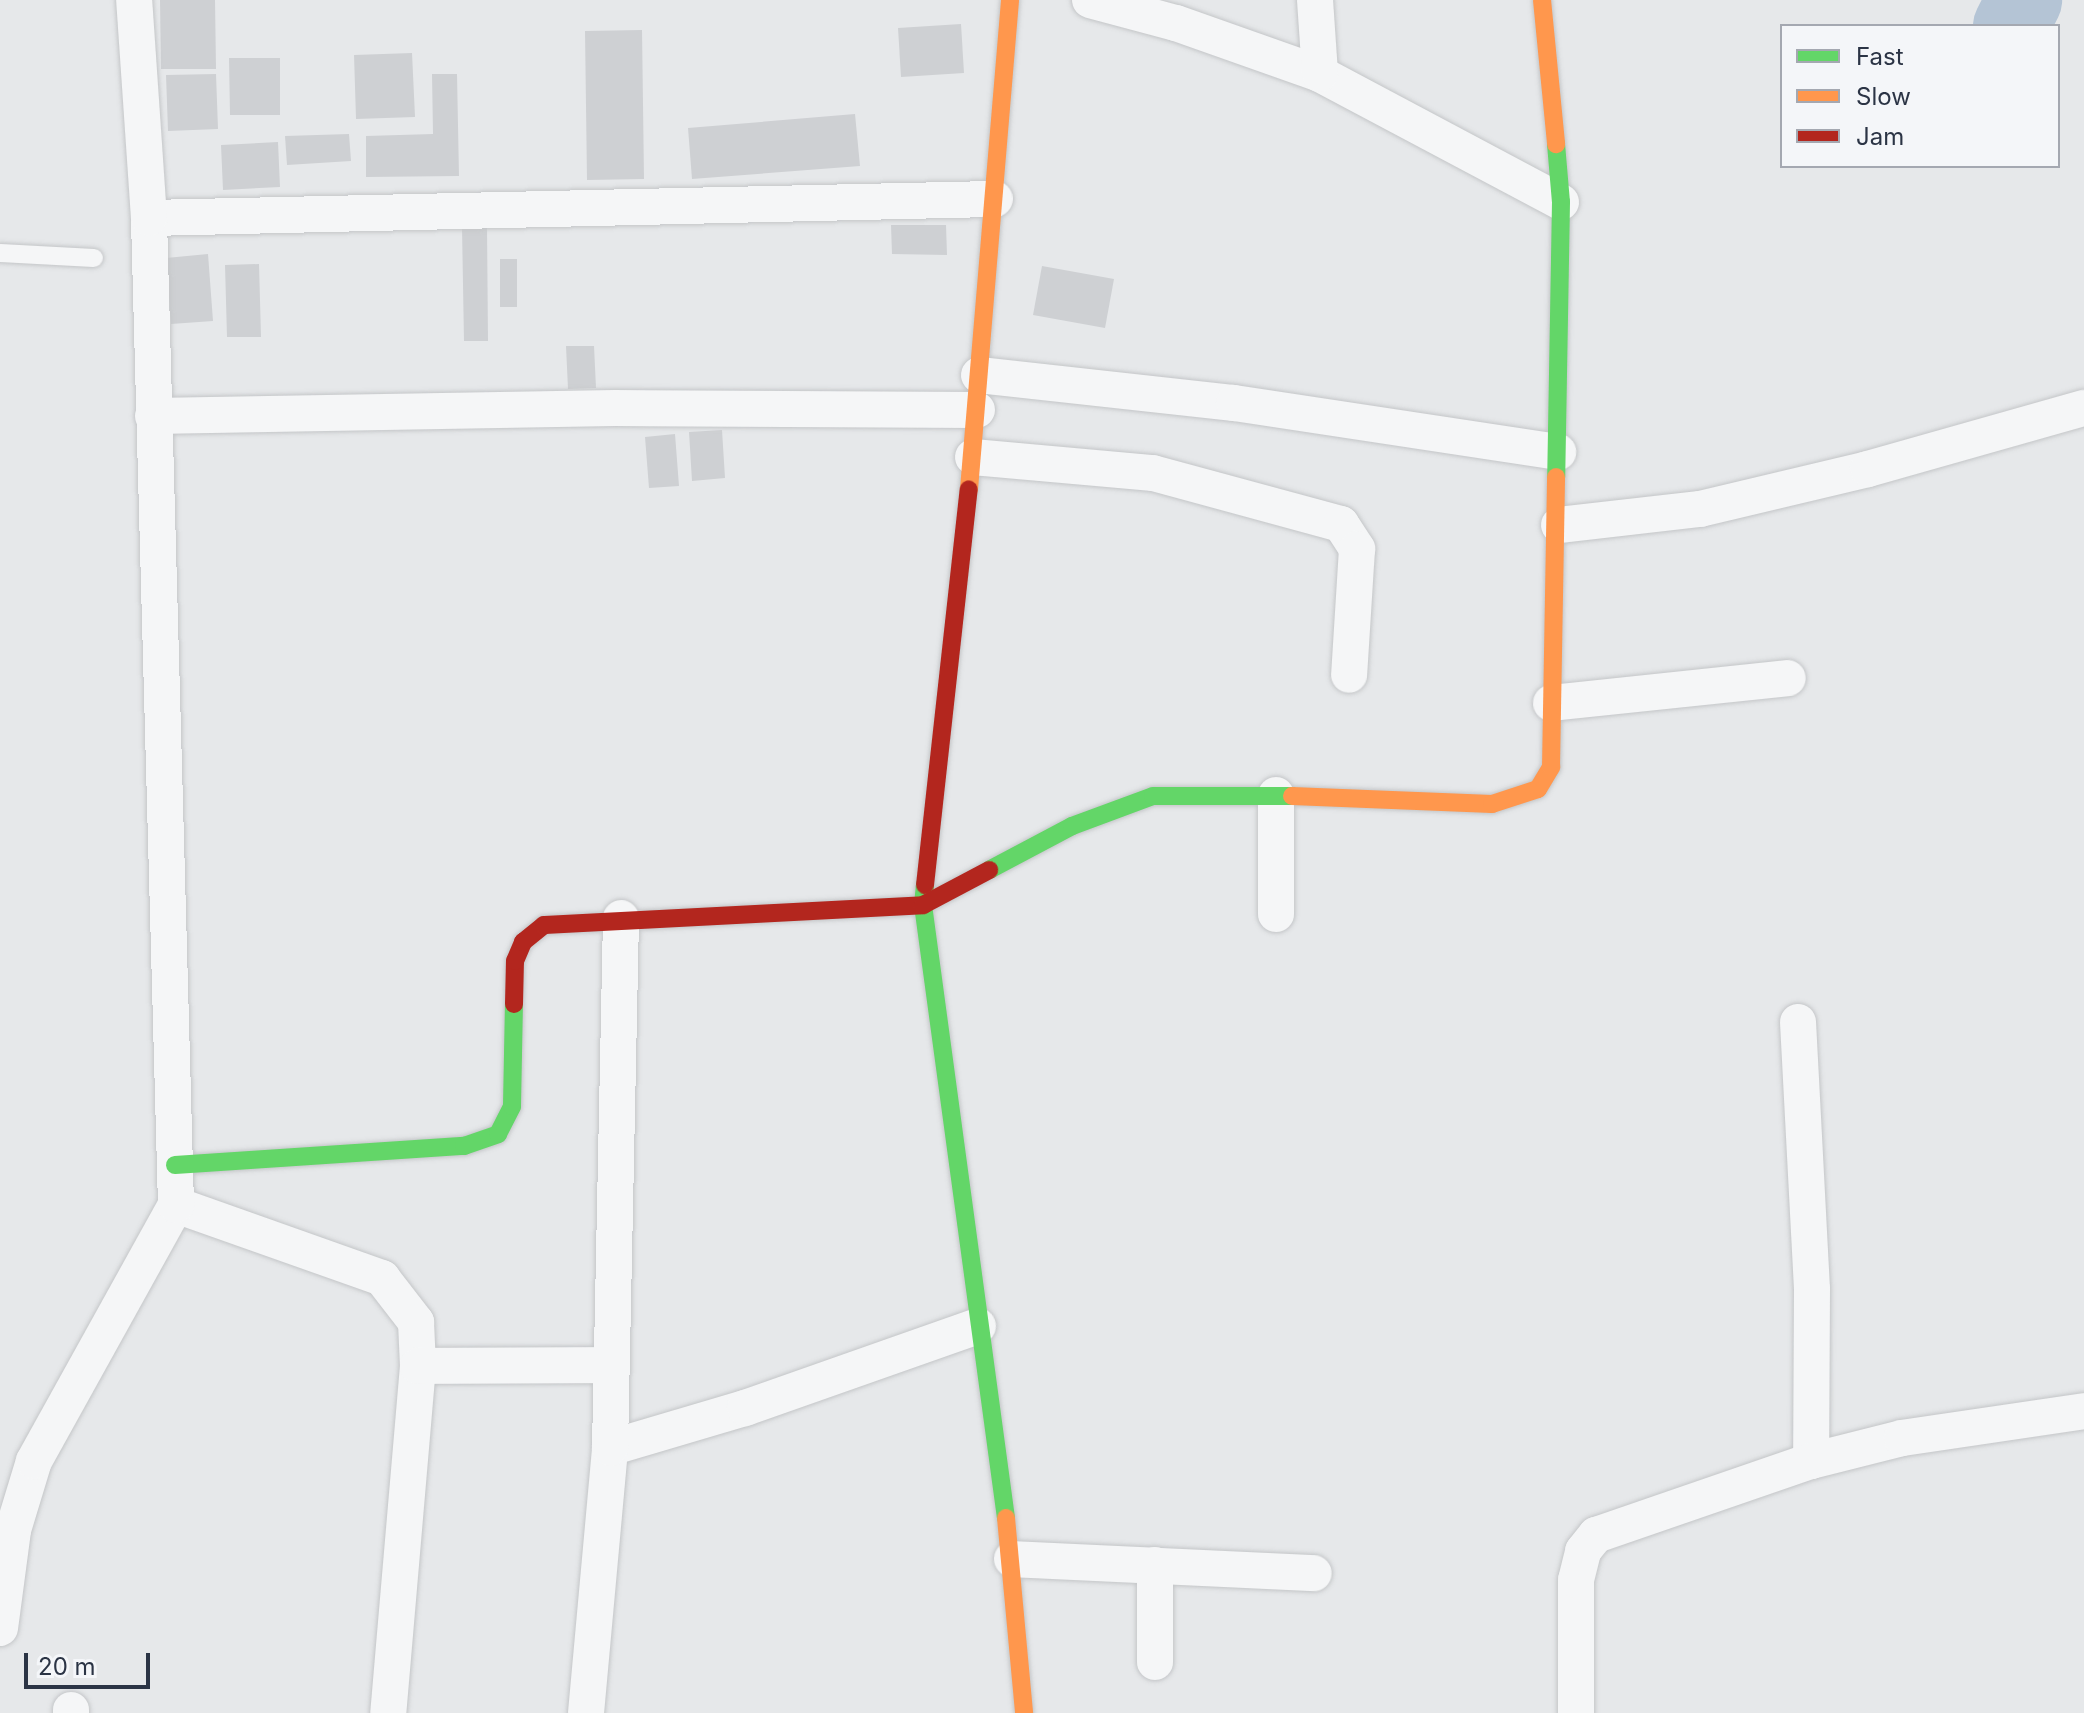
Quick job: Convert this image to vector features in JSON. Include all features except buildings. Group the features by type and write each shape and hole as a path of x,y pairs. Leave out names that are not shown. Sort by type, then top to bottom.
{"street":[{"path":"0,1628 13,1530 34,1461 176,1205 149,218 134,0"},
{"path":"1010,0 973,457 923,905 1012,1559 1024,1713"},
{"path":"1090,0 1176,23 1320,74 1561,202"},
{"path":"1315,0 1320,74"},
{"path":"175,1165 485,1141 501,1130 512,1106 513,976 523,942 544,925 621,918 923,905 1112,808 1153,796 1199,792 1492,804 1519,799 1538,789 1551,767 1559,525 1561,202 1542,0"},
{"path":"149,218 995,199"},
{"path":"979,375 1234,403 1558,452"},
{"path":"153,416 615,408 977,410"},
{"path":"1559,525 1700,509 1868,469 2084,408"},
{"path":"973,457 1153,473 1341,524 1353,535 1357,549 1349,675"},
{"path":"1551,703 1788,678"},
{"path":"1276,795 1276,914"},
{"path":"586,1713 610,1448 608,1365 621,918"},
{"path":"1798,1022 1812,1289 1811,1461"},
{"path":"176,1205 382,1278 416,1322 418,1366 388,1713"},
{"path":"610,1448 745,1408 978,1326"},
{"path":"418,1366 608,1365"},
{"path":"1576,1713 1576,1580 1583,1551 1596,1535 1811,1461 1902,1438 2084,1411"},
{"path":"1012,1559 1314,1573"},
{"path":"1155,1565 1155,1662"}],"lane":[{"path":"0,253 94,258"}],"waterway":[{"path":"2012,24 2024,0"}],"traffic: fast":[{"path":"1556,144 1561,202 1556,477"},
{"path":"989,870 1072,826 1153,796 1292,796"},
{"path":"925,885 923,905 1006,1518"},
{"path":"175,1165 464,1146 498,1134 512,1106 514,1004"}],"traffic: slow":[{"path":"969,489 1010,0"},
{"path":"1542,0 1556,144"},
{"path":"1292,796 1492,804 1538,789 1551,767 1556,477"},
{"path":"1006,1518 1024,1713"}],"traffic: jam":[{"path":"925,885 969,489"},
{"path":"514,1004 515,961 523,942 544,925 923,905 989,870"}]}
